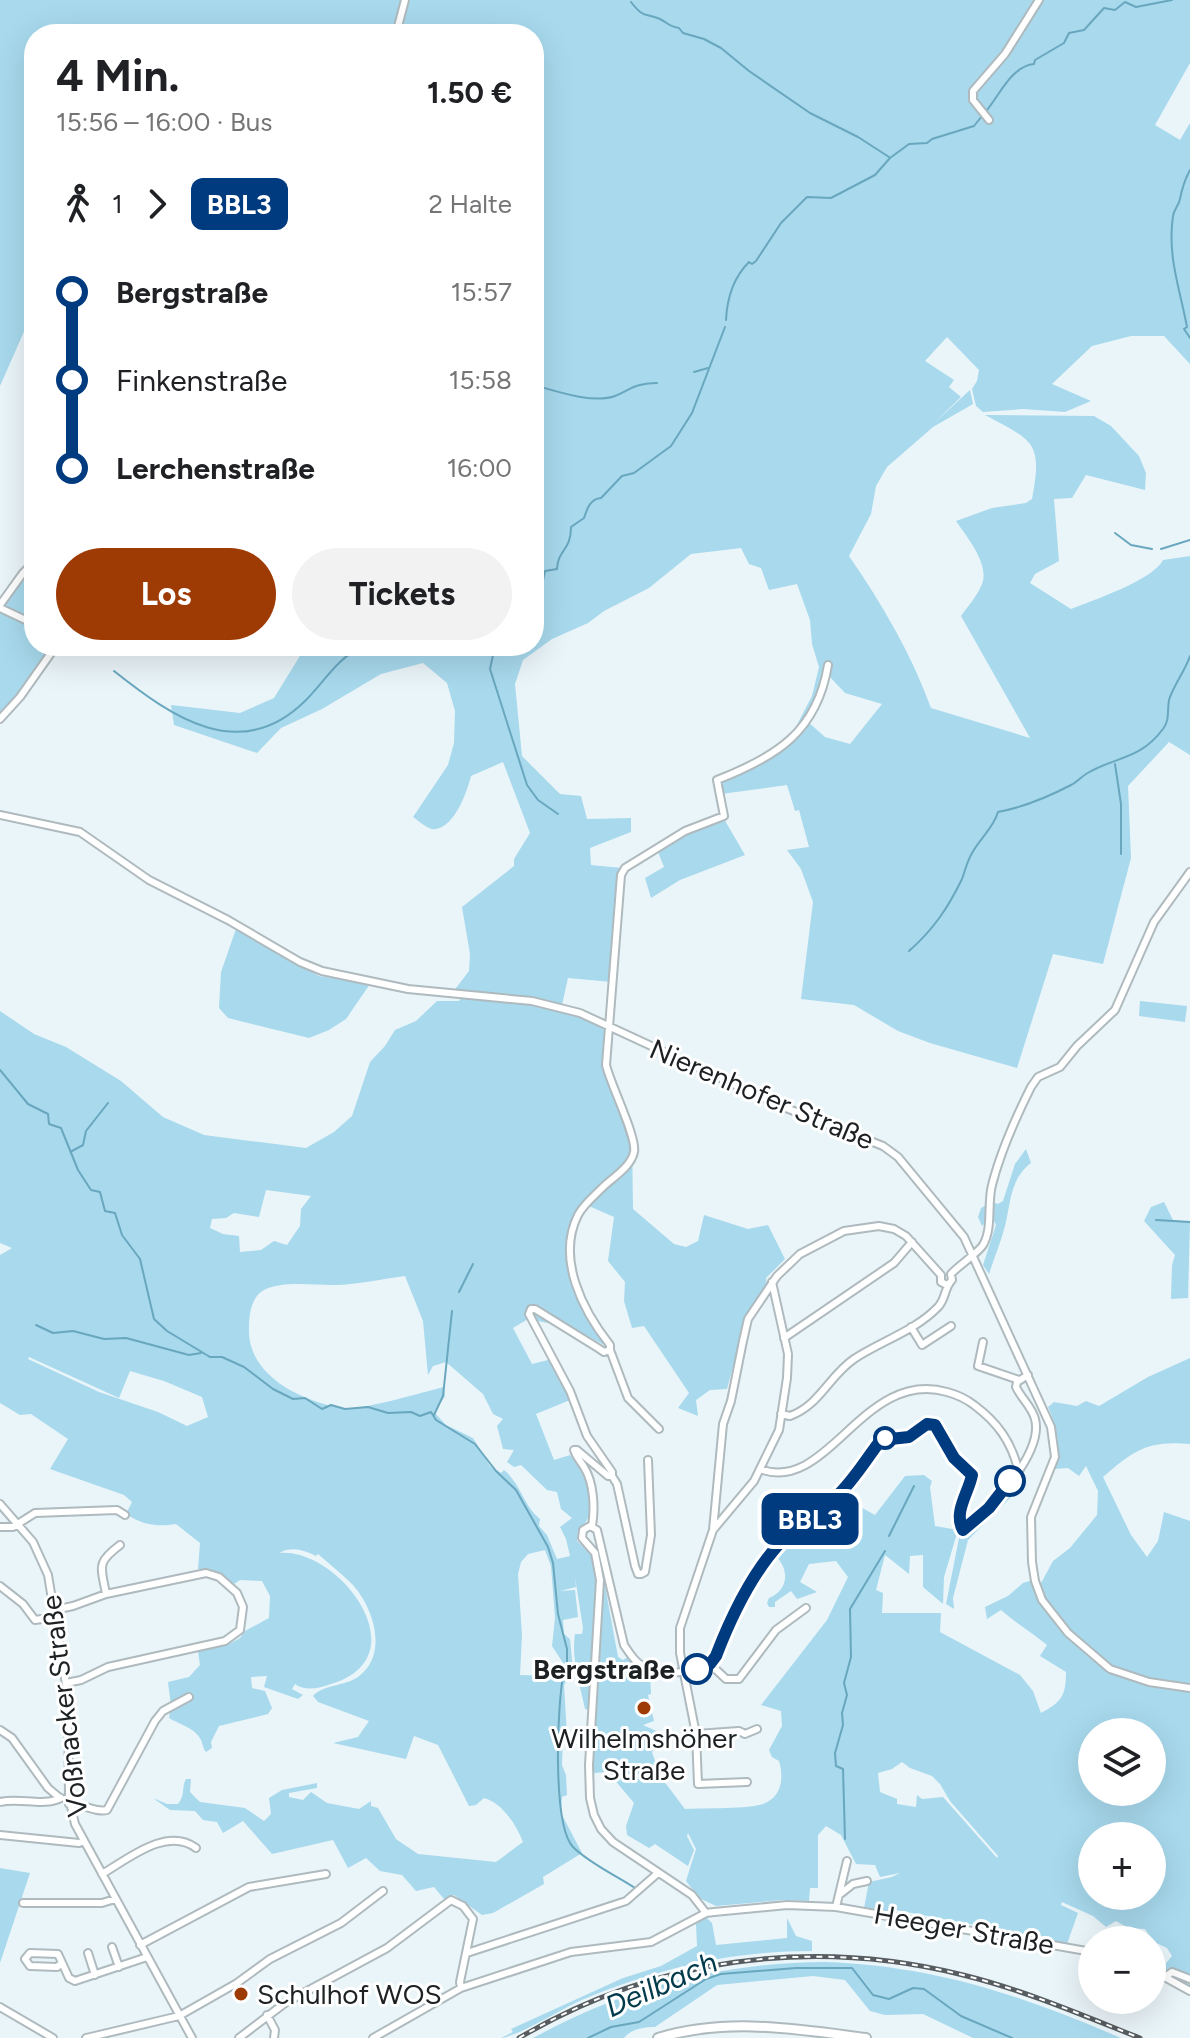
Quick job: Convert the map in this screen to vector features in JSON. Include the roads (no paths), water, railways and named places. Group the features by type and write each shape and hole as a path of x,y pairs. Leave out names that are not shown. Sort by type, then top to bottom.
{"main road":[{"path":"658,2038 696,2028 729,2026 781,2027 866,2038"}],"street":[{"path":"399,24 405,0"},
{"path":"989,120 973,100 973,91 1005,54 1039,0"},
{"path":"24,572 0,606 24,619"},
{"path":"0,719 49,656"},
{"path":"659,1429 628,1398 610,1345 594,1325 578,1291 572,1263 573,1227 582,1208 630,1162 634,1151 606,1065 623,871 685,831 724,816 717,780 756,764 786,745 815,709 828,665"},
{"name":"Nierenhofer Straße","path":"0,815 80,832 158,885 322,971 408,989 532,1001 580,1013 781,1106 891,1151 952,1219 973,1254 1051,1427 1055,1449 1053,1465 1035,1501 1031,1517 1032,1562 1042,1600 1068,1633 1110,1669 1149,1682 1190,1688"},
{"path":"951,1274 980,1249 987,1234 989,1201 1000,1156 1031,1087 1038,1077 1060,1067 1077,1046 1113,1014 1154,922 1190,872"},
{"path":"747,1782 698,1784 696,1734 683,1671 680,1628 713,1530 723,1424 731,1401 748,1319 772,1282 800,1254 844,1231 879,1226 894,1229 912,1242 941,1275 941,1282 947,1285"},
{"path":"784,1338 894,1263 912,1242"},
{"path":"941,1275 946,1272 951,1274"},
{"path":"781,1414 790,1416 808,1407 852,1360 911,1327 938,1307 952,1280 951,1274"},
{"path":"713,1530 740,1499 760,1469 779,1430 788,1354 772,1282"},
{"path":"610,1350 604,1352 531,1309 529,1314 570,1391 587,1436 617,1484 638,1574 645,1572 651,1535 648,1460"},
{"path":"911,1327 922,1345 951,1326"},
{"path":"983,1342 978,1366 1019,1380"},
{"path":"612,1476 574,1450 591,1486 594,1528 624,1645 639,1664 650,1669 683,1671 710,1664 741,1599 776,1548 839,1494 866,1464 881,1440 909,1437 927,1424 935,1425 954,1458 972,1475 962,1502 960,1527 967,1528 989,1508 1033,1446 1037,1429 1033,1414 1016,1390 1019,1380 1028,1375"},
{"path":"760,1469 786,1472 802,1468 837,1442 877,1405 902,1393 927,1388 963,1397 984,1413 1008,1441 1018,1469"},
{"name":"Voßnacker Straße","path":"0,1504 18,1522 43,1561 66,1683 69,1801 84,1841 192,2038"},
{"path":"0,1527 10,1528 35,1513 117,1510 125,1515"},
{"path":"373,2038 461,1988 571,1952 651,1942 706,1913 692,1895 630,1856 605,1835 591,1805 590,1750 600,1580 596,1556 581,1535 583,1528 594,1528"},
{"path":"106,1594 101,1563 120,1545"},
{"path":"0,1586 23,1604 35,1620 106,1594 206,1573 219,1577 237,1593 243,1607 243,1621 240,1630 225,1641 108,1667 81,1680 66,1683"},
{"path":"710,1664 726,1679 739,1679 776,1630 806,1608"},
{"path":"1,1733 12,1738 48,1788 60,1798 101,1811 107,1810 155,1721 163,1711 189,1697"},
{"path":"696,1734 739,1731 745,1734 757,1729"},
{"path":"0,1801 52,1802 60,1798"},
{"path":"0,1835 84,1841"},
{"path":"102,1874 163,1841 177,1839 196,1848"},
{"name":"Heeger Straße","path":"836,1907 847,1861"},
{"path":"467,1953 626,1901 658,1873"},
{"path":"140,1945 249,1887 326,1874"},
{"name":"Heeger Straße","path":"839,1895 853,1884 867,1881"},
{"path":"86,2038 179,2016 237,1983 270,1959 349,1918 383,1891"},
{"path":"23,1903 102,1903 115,1899"},
{"path":"239,2038 267,2015 372,1958 451,1900 463,1906 473,1919 461,1988"},
{"name":"Heeger Straße","path":"706,1913 787,1905 836,1907 1078,1950"},
{"path":"112,1947 119,1967"},
{"path":"61,1964 57,1967 30,1966 25,1959 30,1953 56,1953 62,1956 61,1964 71,1980 75,1981 147,1957"},
{"path":"88,1953 95,1975"},
{"path":"1166,1976 1172,1972 1190,1979"},
{"path":"1166,1978 1190,1991"},
{"path":"0,2007 53,2038"},
{"path":"267,2015 275,2030 274,2038"}],"waterway":[{"path":"987,110 1013,75 1064,43 1069,33 1084,30 1104,8 1115,10 1125,2 1136,7 1172,0"},
{"path":"631,2 642,13 721,48 810,113 889,157"},
{"path":"726,320 730,296 739,274 749,262 752,264 756,261 781,223 807,197 831,198 875,175 890,158 909,144 927,143 974,126 982,116"},
{"path":"1190,170 1174,214 1172,231 1175,272 1187,327 1184,329 1190,338"},
{"path":"544,576 545,571 557,569 569,541 571,527 584,518 592,502 601,498 622,476 634,473 671,446 692,413 725,327"},
{"path":"694,372 708,368"},
{"path":"544,388 574,396 606,398 638,385 657,383"},
{"path":"1115,533 1131,545 1152,549"},
{"path":"1161,549 1190,540"},
{"path":"114,671 183,718 231,732 256,730 281,720 305,701 347,656"},
{"path":"493,656 490,669 527,785 538,800 558,814"},
{"path":"909,951 933,927 945,909 971,855 998,812 1054,794 1097,768 1145,747 1165,726 1169,700 1190,656"},
{"path":"1115,764 1121,804 1121,854"},
{"path":"0,1070 28,1104 48,1114 49,1124 61,1128 78,1170 91,1190 100,1192 105,1211 115,1213 122,1235 140,1259 154,1319 167,1331 210,1357 222,1357 244,1367 273,1389 293,1399 305,1398 322,1409 331,1405 345,1409 368,1407 388,1413 411,1412 420,1416 431,1412 436,1420 475,1444 516,1490 548,1547 553,1563 558,1614 567,1649 567,1666"},
{"path":"72,1151 83,1145 86,1131 108,1103"},
{"path":"1156,1220 1190,1222"},
{"path":"459,1292 473,1264"},
{"path":"434,1415 443,1396 452,1311"},
{"path":"36,1325 53,1333 73,1331 104,1339 126,1338 189,1355 201,1353"},
{"path":"889,1536 914,1486"},
{"path":"845,1839 843,1769 836,1766 835,1753 843,1725 842,1713 847,1695 844,1683 851,1657 850,1609 885,1551"},
{"path":"564,1671 558,1762 566,1834 579,1853 635,1888"},
{"name":"Deilbach","path":"588,2038 611,2027 639,2022 706,1979 721,1974 796,1968 852,1968 873,1995 889,1999 913,1988 924,1989 961,2016 1012,2038"}],"railway":[{"path":"519,2038 571,2011 624,1989 679,1973 735,1962 791,1957 848,1958 906,1964 963,1975 1031,1995 1140,2038"}],"place":[{"name":"Bergstraße","path":"697,1669"},
{"name":"Wilhelmshöher Straße","path":"644,1708"},
{"name":"Schulhof WOS","path":"241,1994"}]}
